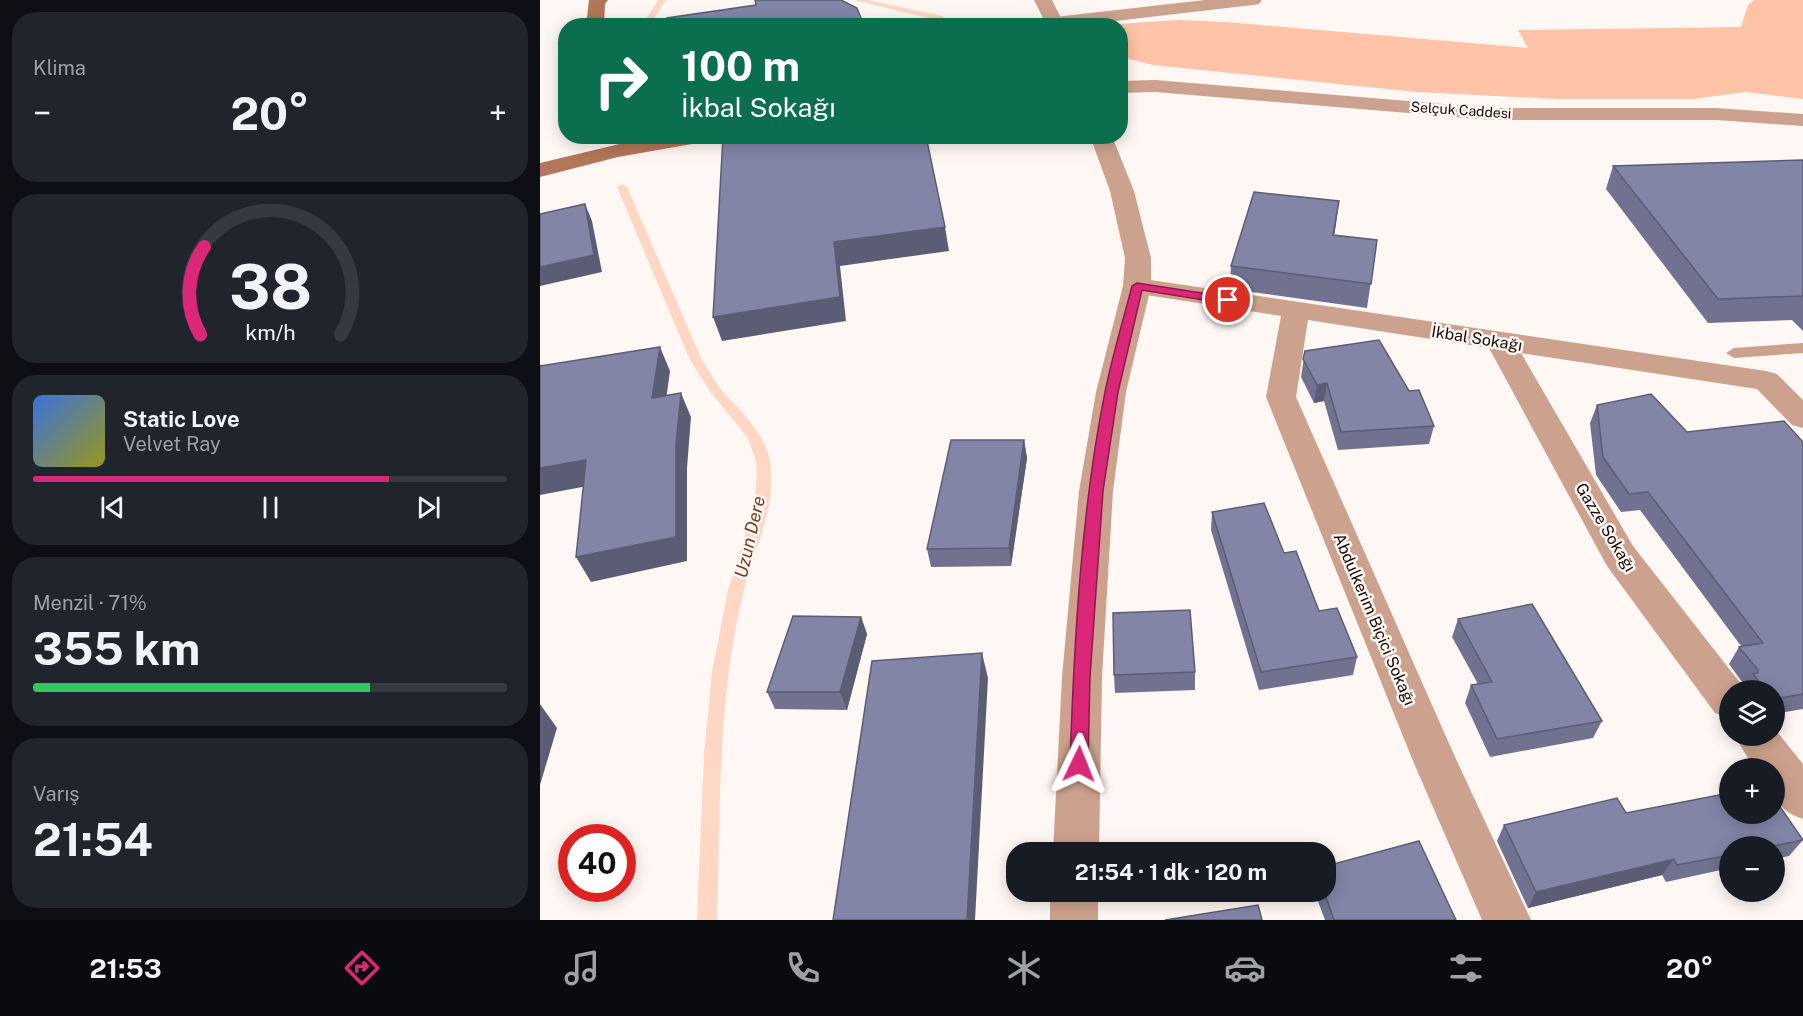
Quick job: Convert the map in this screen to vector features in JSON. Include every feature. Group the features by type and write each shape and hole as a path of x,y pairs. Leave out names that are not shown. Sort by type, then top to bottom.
{"main road":[{"path":"595,18 596,3 599,0"},
{"path":"540,170 588,146 644,144"}],"street":[{"path":"1043,0 1052,18"},
{"path":"1104,18 1253,0"},
{"name":"Selçuk Caddesi","path":"1128,87 1155,86 1492,114 1716,114 1803,120"},
{"path":"1076,842 1082,677 1096,491 1111,392 1137,286 1138,258 1125,202 1104,144"},
{"name":"İkbal Sokağı","path":"1137,286 1766,381 1803,418"},
{"name":"Abdulkerim Biçici Sokağı","path":"1296,311 1281,397 1436,761 1507,920"},
{"name":"Gazze Sokağı","path":"1500,342 1620,556 1719,686"},
{"path":"1763,746 1803,799"},
{"path":"1074,902 1074,920"}],"lane":[{"path":"1734,353 1803,348"}],"shaded area":[{"path":"1754,0 1803,0 1803,99 1745,92 1693,99 1558,99 1417,92 1153,65 1128,59 1128,23 1179,20 1226,22 1528,48 1518,30 1741,27 1748,5"}],"building":[{"path":"755,0 841,0 857,8 861,18 667,18 756,5"},
{"path":"723,144 928,144 945,227 834,242 840,297 713,317"},
{"path":"1803,160 1803,296 1718,299 1613,166"},
{"path":"1254,192 1339,201 1333,235 1377,240 1371,284 1231,266"},
{"path":"585,204 594,255 540,267 540,214"},
{"path":"1379,340 1409,391 1419,390 1434,426 1341,432 1327,383 1317,385 1303,359 1305,351"},
{"path":"660,347 652,398 681,393 676,444 676,537 576,557 586,460 540,468 540,366"},
{"path":"1651,394 1687,432 1784,421 1803,442 1803,694 1785,697 1785,680 1758,680 1753,674 1758,673 1758,670 1739,647 1763,643 1648,492 1629,494 1603,457 1597,405"},
{"path":"951,440 1024,440 1009,548 927,549"},
{"path":"1264,503 1284,553 1296,551 1319,611 1337,608 1357,657 1261,672 1212,512"},
{"path":"1532,604 1602,721 1497,739 1471,685 1492,682 1458,619"},
{"path":"1190,610 1195,672 1114,675 1113,613"},
{"path":"793,616 861,617 840,692 767,692"},
{"path":"982,653 967,920 833,920 872,661"},
{"path":"1719,795 1719,824 1785,824 1785,814 1803,840 1785,844 1785,836 1719,836 1719,857 1677,865 1674,859 1536,892 1504,825 1617,798 1626,813"},
{"path":"1419,841 1456,920 1334,920 1328,902 1336,902 1336,863"},
{"path":"1258,905 1262,920 1165,920"}],"waterway":[{"name":"Uzun Dere","path":"650,18 662,0"},
{"path":"858,0 939,18"},
{"name":"Uzun Dere","path":"622,187 696,360 713,387 754,437 762,457 764,474 761,507 736,590 720,672 713,754 707,920"}],"route":[{"path":"1079,764 1082,677 1096,491 1111,392 1137,286 1228,300"}]}
